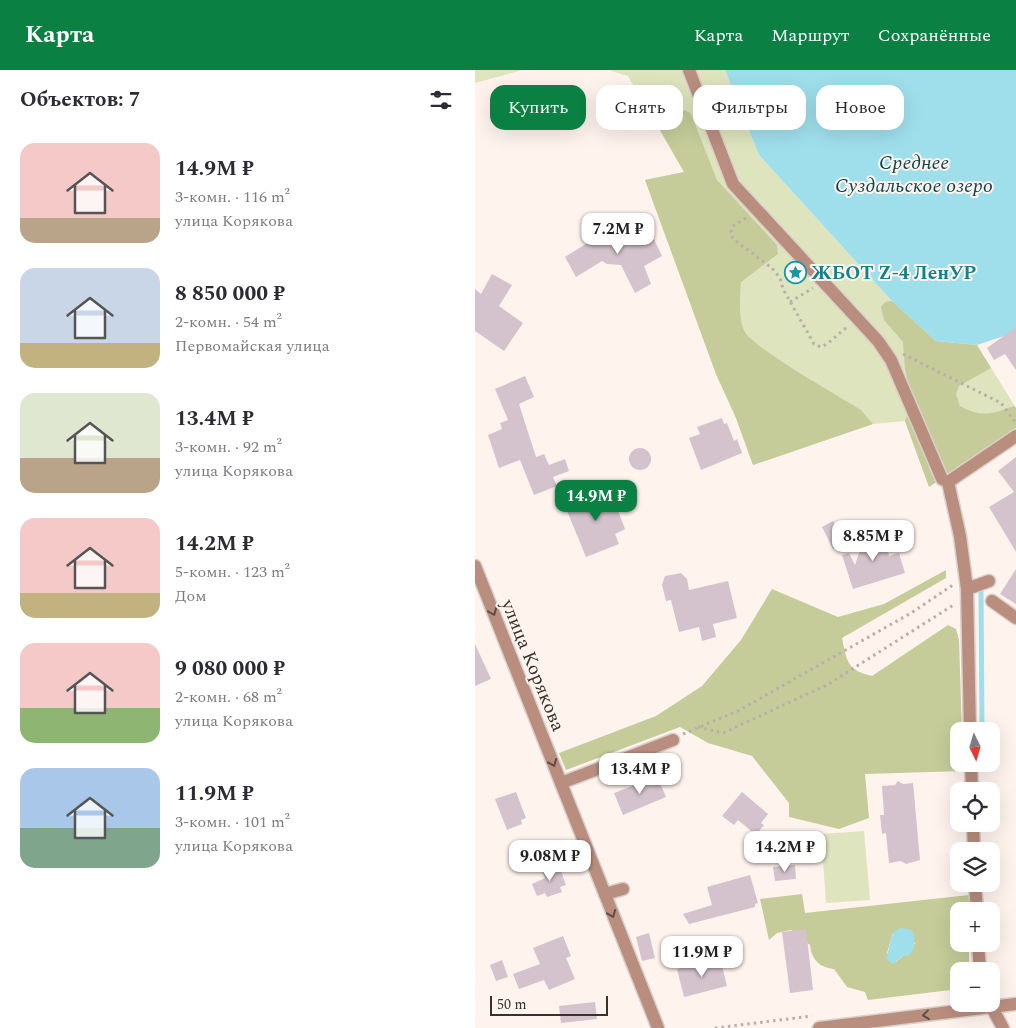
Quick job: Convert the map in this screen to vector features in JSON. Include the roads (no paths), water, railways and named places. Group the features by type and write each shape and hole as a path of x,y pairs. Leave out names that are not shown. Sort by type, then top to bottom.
{"street":[{"path":"689,70 733,184 878,341 891,360 941,479 948,482"},
{"path":"948,482 1016,436"},
{"path":"948,482 967,587 970,722"},
{"name":"улица Корякова","path":"475,566 658,1028"},
{"path":"967,587 989,582"},
{"path":"992,601 1016,618"},
{"path":"561,783 673,740"},
{"path":"605,894 623,889"},
{"path":"1000,1005 1016,1004"},
{"path":"819,1028 950,1010"},
{"path":"995,1012 1003,1028"}],"water":[{"name":"Среднее Суздальское озеро","path":"725,70 1016,70 1016,332 977,345 936,341 892,301 759,155 749,130 806,130 806,85 731,85"},
{"path":"900,928 909,929 914,933 914,949 908,956 903,956 893,964 886,959 893,933"}],"waterway":[{"path":"981,588 982,722"}],"place":[{"name":"ЖБОТ Z-4 ЛенУР","path":"795,272"}]}
